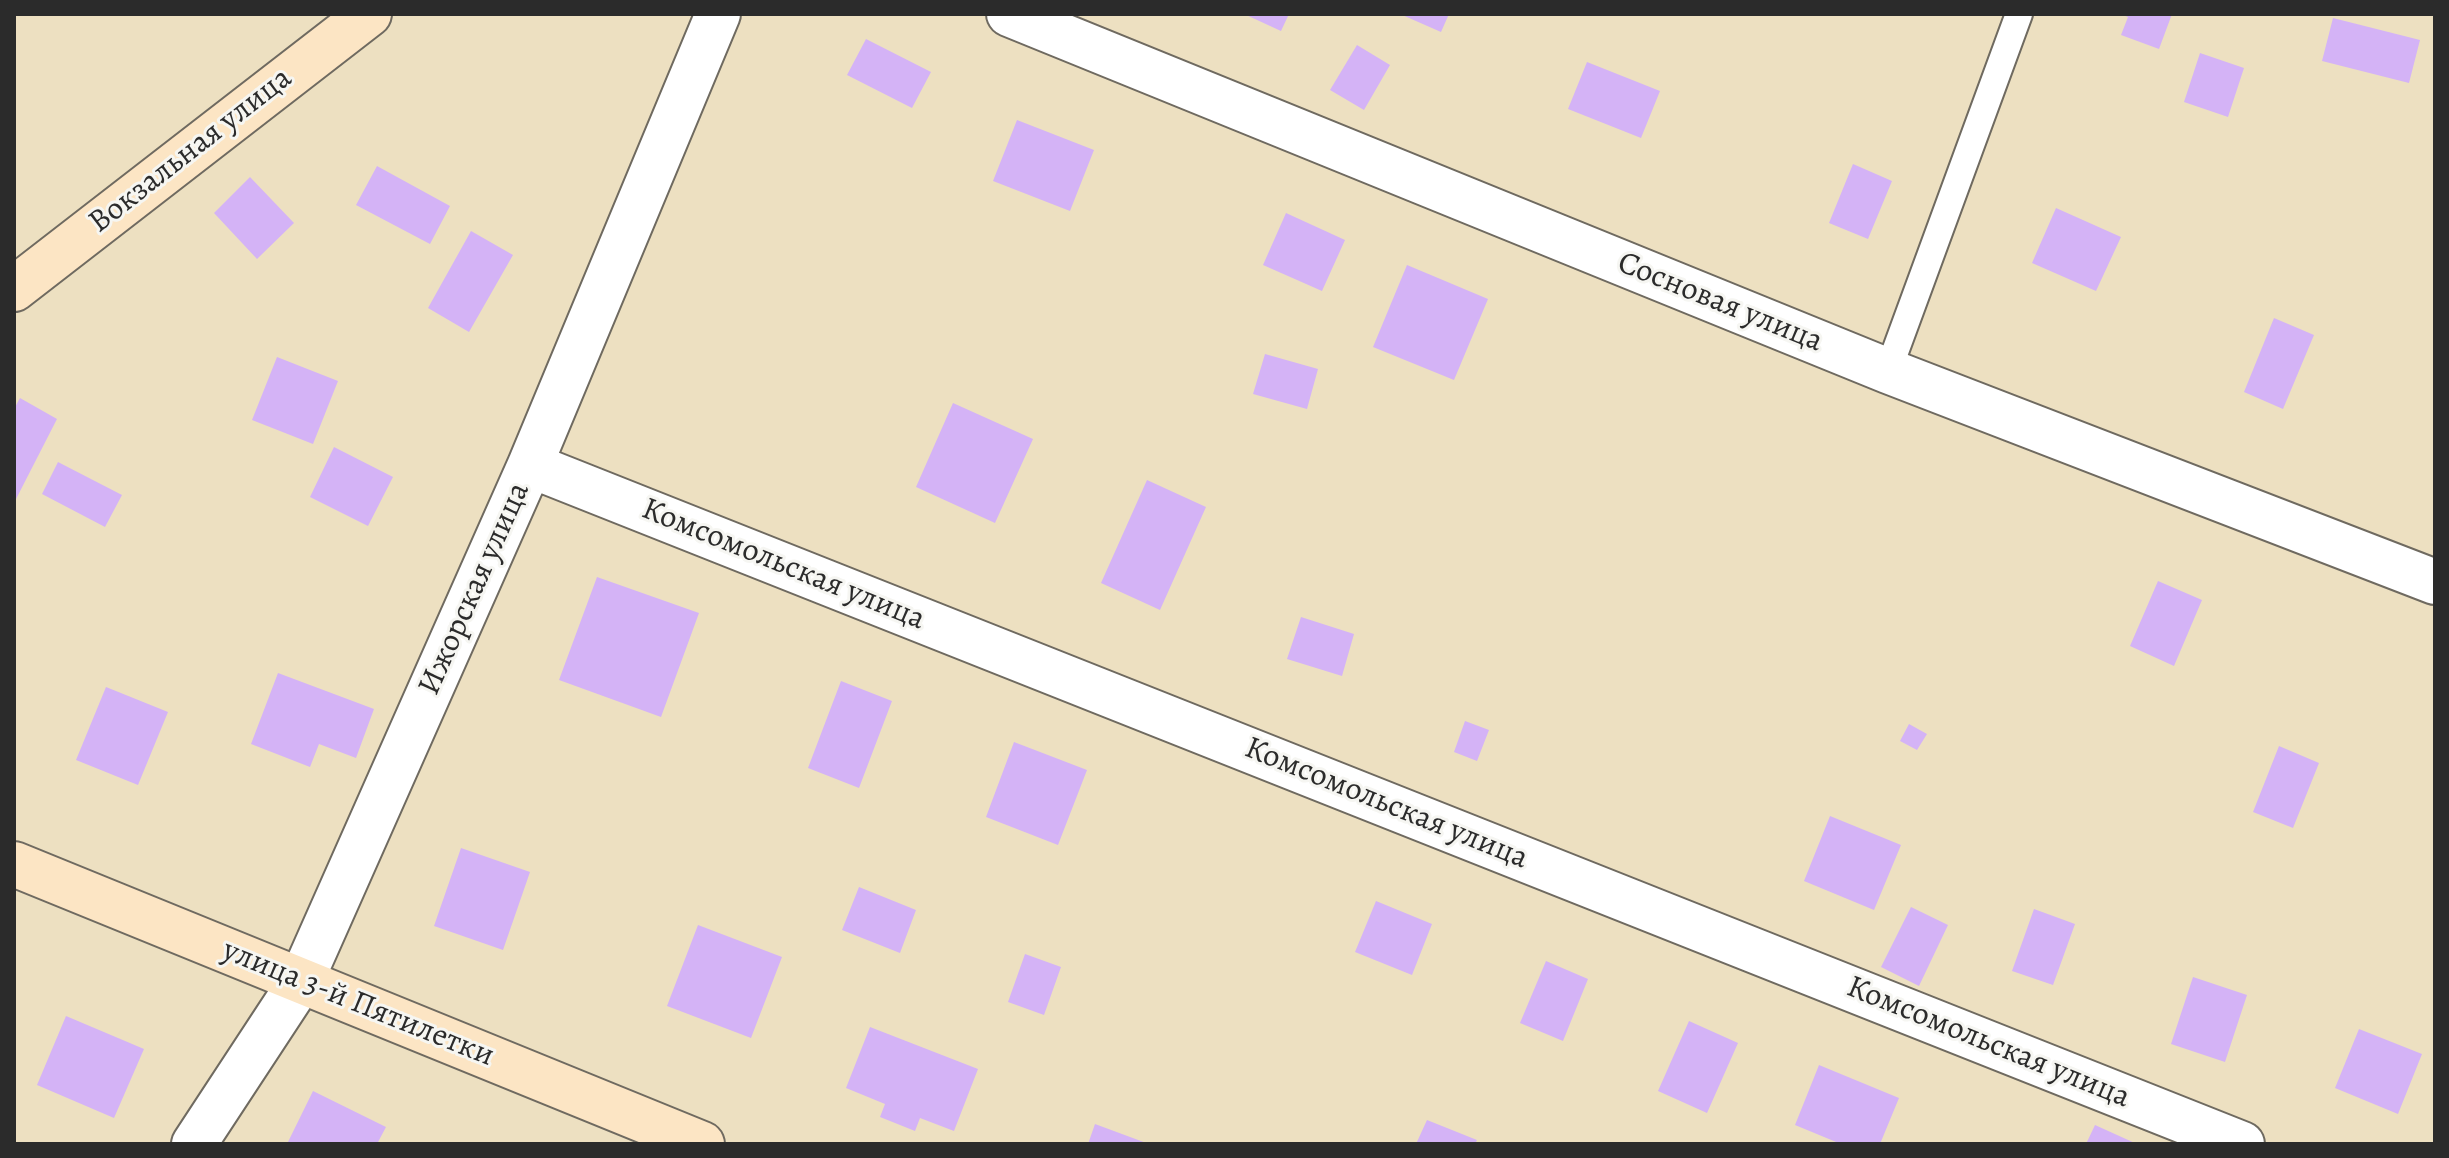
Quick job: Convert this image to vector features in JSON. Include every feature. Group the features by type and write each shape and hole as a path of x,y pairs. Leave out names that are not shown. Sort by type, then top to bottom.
{"street":[{"name":"Вокзальная улица","path":"14,289 369,14"},
{"name":"Ижорская улица","path":"194,1144 301,981 530,465 718,14"},
{"name":"Сосновая улица","path":"1009,14 1888,371 2435,582"},
{"name":"Комсомольская улица","path":"530,465 2242,1144"},
{"name":"улица 3-й Пятилетки","path":"14,864 702,1144"}],"lane":[{"path":"1888,371 2019,14"}],"building":[{"path":"1244,14 1289,14 1281,31"},
{"path":"1400,14 1449,14 1441,32"},
{"path":"2120,14 2172,14 2159,49 2121,35 2128,17"},
{"path":"2333,18 2420,40 2409,83 2322,61"},
{"path":"866,39 931,72 912,108 847,75"},
{"path":"1357,45 1390,65 1364,110 1330,90"},
{"path":"2200,53 2244,68 2228,117 2184,102"},
{"path":"1587,62 1660,91 1641,138 1568,109"},
{"path":"1017,120 1094,150 1070,211 993,181"},
{"path":"1853,164 1892,181 1868,239 1829,223"},
{"path":"377,166 450,206 430,244 356,205"},
{"path":"250,177 294,223 257,259 214,213"},
{"path":"2056,208 2121,237 2096,291 2032,263"},
{"path":"1286,213 1345,240 1322,291 1263,265"},
{"path":"471,231 513,255 469,332 428,308"},
{"path":"1407,265 1488,299 1454,380 1373,347"},
{"path":"2274,318 2314,335 2283,409 2244,392"},
{"path":"1265,354 1318,369 1307,409 1253,394"},
{"path":"277,357 338,381 313,444 252,420"},
{"path":"20,398 57,419 14,503 14,409"},
{"path":"953,403 1033,439 995,523 916,487"},
{"path":"334,447 393,477 368,526 310,497"},
{"path":"58,462 122,495 105,527 42,494"},
{"path":"1147,480 1206,507 1160,610 1101,583"},
{"path":"597,577 699,613 661,717 559,680"},
{"path":"2158,581 2202,600 2174,666 2130,646"},
{"path":"1301,617 1354,634 1342,676 1287,659"},
{"path":"278,673 374,709 356,758 319,744 310,767 251,744"},
{"path":"841,681 892,701 859,788 808,768"},
{"path":"106,687 168,712 138,785 76,760"},
{"path":"1465,721 1489,730 1477,761 1454,752"},
{"path":"1909,724 1927,734 1917,750 1900,741"},
{"path":"1014,742 1087,770 1058,845 986,817"},
{"path":"2279,746 2319,763 2293,828 2253,812"},
{"path":"1830,816 1901,845 1874,910 1804,881"},
{"path":"461,848 530,872 503,950 434,926"},
{"path":"859,887 916,910 900,953 842,930"},
{"path":"1376,901 1432,924 1412,975 1355,952"},
{"path":"1911,907 1948,925 1919,986 1881,967"},
{"path":"2034,909 2075,924 2053,985 2012,971"},
{"path":"698,925 782,957 751,1038 667,1006"},
{"path":"1025,954 1061,967 1044,1015 1008,1002"},
{"path":"1546,961 1588,979 1563,1041 1520,1023"},
{"path":"2193,977 2247,995 2225,1062 2171,1044"},
{"path":"66,1016 144,1049 114,1118 37,1085"},
{"path":"1689,1021 1738,1043 1707,1113 1658,1091"},
{"path":"870,1027 978,1069 954,1131 920,1118 915,1131 880,1117 885,1104 846,1088"},
{"path":"2359,1029 2422,1054 2398,1114 2335,1088"},
{"path":"1819,1065 1899,1098 1880,1144 1841,1144 1795,1125"},
{"path":"313,1091 386,1127 377,1144 287,1144"},
{"path":"1427,1120 1477,1140 1475,1144 1416,1144"},
{"path":"1095,1124 1149,1144 1088,1144"},
{"path":"2095,1125 2137,1144 2086,1144"}]}
